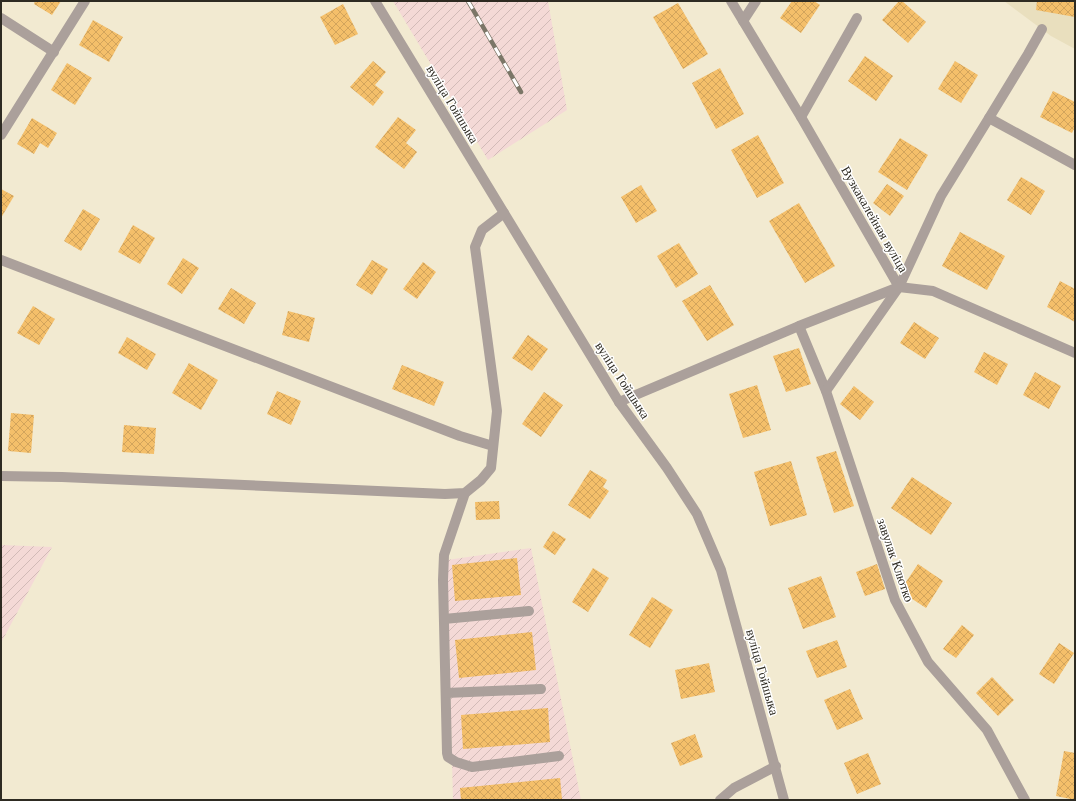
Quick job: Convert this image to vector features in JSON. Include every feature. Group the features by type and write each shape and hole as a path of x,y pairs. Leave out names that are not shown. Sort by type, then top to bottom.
{"street":[{"path":"1,135 85,1"},
{"name":"вуліца Гойшыка","path":"375,1 619,402 667,468 697,514 721,570 776,766 784,800"},
{"name":"Вузкакалейная вуліца","path":"731,1 801,117 899,287 933,291 1075,353"},
{"path":"742,21 756,1"},
{"path":"1,18 54,52"},
{"path":"801,117 857,18"},
{"path":"826,391 899,287 941,196 1042,29"},
{"path":"989,118 1075,165"},
{"path":"504,213 482,230 475,247 497,411 491,468 481,480 465,493 444,555 447,752 448,757 456,762 472,766 559,756"},
{"path":"1,260 460,436 493,446"},
{"path":"619,402 800,326 899,287"},
{"name":"завулак Клютко","path":"800,326 826,391 895,600 928,662 987,730 1025,800"},
{"path":"1,476 62,477 445,494 465,493"},
{"path":"444,619 529,611"},
{"path":"446,693 541,689"},
{"path":"720,800 734,788 776,766"}],"shaded area":[{"path":"393,1 548,1 567,110 488,160"},
{"path":"1004,1 1075,1 1075,49 1051,36"},
{"path":"1,545 52,547 1,643"},
{"path":"531,548 581,800 453,800 447,560"}],"building":[{"path":"35,1 61,1 52,15 34,4"},
{"path":"792,1 814,1 820,5 801,33 780,18"},
{"path":"899,1 902,1 926,22 908,43 882,20"},
{"path":"1037,1 1075,1 1075,17 1036,10"},
{"path":"678,3 708,54 683,69 653,17"},
{"path":"343,4 358,34 335,45 320,17"},
{"path":"93,20 123,37 109,62 79,45"},
{"path":"865,56 893,76 876,101 848,81"},
{"path":"373,61 386,72 375,85 384,92 373,106 350,87"},
{"path":"955,61 978,75 961,103 938,89"},
{"path":"67,63 92,78 75,105 51,90"},
{"path":"720,68 744,114 716,129 692,83"},
{"path":"1053,91 1075,102 1075,127 1072,133 1040,117"},
{"path":"398,117 416,130 406,143 417,152 404,169 375,147"},
{"path":"32,118 57,133 48,148 40,143 34,154 17,144"},
{"path":"758,135 784,183 757,198 731,150"},
{"path":"900,138 928,155 907,190 878,172"},
{"path":"1021,177 1045,191 1031,215 1007,200"},
{"path":"887,184 904,196 890,216 873,203"},
{"path":"641,185 657,211 636,223 621,197"},
{"path":"1,189 14,196 1,218"},
{"path":"799,203 835,266 805,283 769,221"},
{"path":"83,209 100,219 81,251 64,241"},
{"path":"133,225 155,238 140,264 118,252"},
{"path":"960,232 1005,256 987,290 942,266"},
{"path":"679,243 698,274 676,288 657,256"},
{"path":"183,258 199,268 182,294 167,284"},
{"path":"372,260 388,269 372,295 356,285"},
{"path":"423,262 436,272 417,299 403,289"},
{"path":"1060,281 1075,289 1075,322 1047,307"},
{"path":"710,285 734,325 707,341 682,301"},
{"path":"231,288 256,303 244,324 218,309"},
{"path":"33,306 55,319 39,345 17,333"},
{"path":"288,311 315,318 309,342 282,335"},
{"path":"914,322 939,338 925,359 900,343"},
{"path":"528,335 548,349 532,371 512,358"},
{"path":"127,337 156,354 147,370 118,353"},
{"path":"799,348 811,384 786,392 773,356"},
{"path":"984,352 1008,364 997,385 974,372"},
{"path":"189,363 218,380 201,410 172,393"},
{"path":"402,365 444,382 434,406 392,389"},
{"path":"1035,372 1061,386 1049,409 1023,395"},
{"path":"757,385 771,430 743,438 729,394"},
{"path":"854,386 874,402 860,420 840,404"},
{"path":"277,391 301,401 291,425 267,414"},
{"path":"544,392 563,405 541,437 522,424"},
{"path":"11,413 34,415 31,453 8,451"},
{"path":"124,425 156,428 154,454 122,452"},
{"path":"836,451 854,506 834,513 816,457"},
{"path":"791,461 807,515 770,526 754,472"},
{"path":"590,470 607,480 603,487 609,491 590,519 568,505"},
{"path":"912,477 952,503 931,535 891,508"},
{"path":"499,501 500,519 476,520 475,502"},
{"path":"553,531 566,539 555,555 543,547"},
{"path":"517,558 521,595 455,601 452,565"},
{"path":"877,564 885,589 865,596 856,572"},
{"path":"918,564 943,581 926,608 900,591"},
{"path":"593,568 609,578 588,612 572,602"},
{"path":"821,576 836,617 803,629 788,588"},
{"path":"652,597 673,610 650,648 629,635"},
{"path":"962,625 974,635 956,658 943,649"},
{"path":"532,632 536,670 459,678 455,640"},
{"path":"837,640 847,667 817,678 806,651"},
{"path":"1059,643 1074,653 1054,684 1039,674"},
{"path":"709,663 715,692 681,699 675,670"},
{"path":"992,677 1014,700 998,716 976,693"},
{"path":"850,689 863,719 837,730 824,700"},
{"path":"548,708 550,742 463,749 461,715"},
{"path":"695,734 703,757 680,766 671,743"},
{"path":"1064,751 1075,753 1075,800 1056,796"},
{"path":"868,753 881,784 857,794 844,763"},
{"path":"560,778 562,799 461,800 460,788"}],"railway":[{"path":"468,1 521,92"}]}
